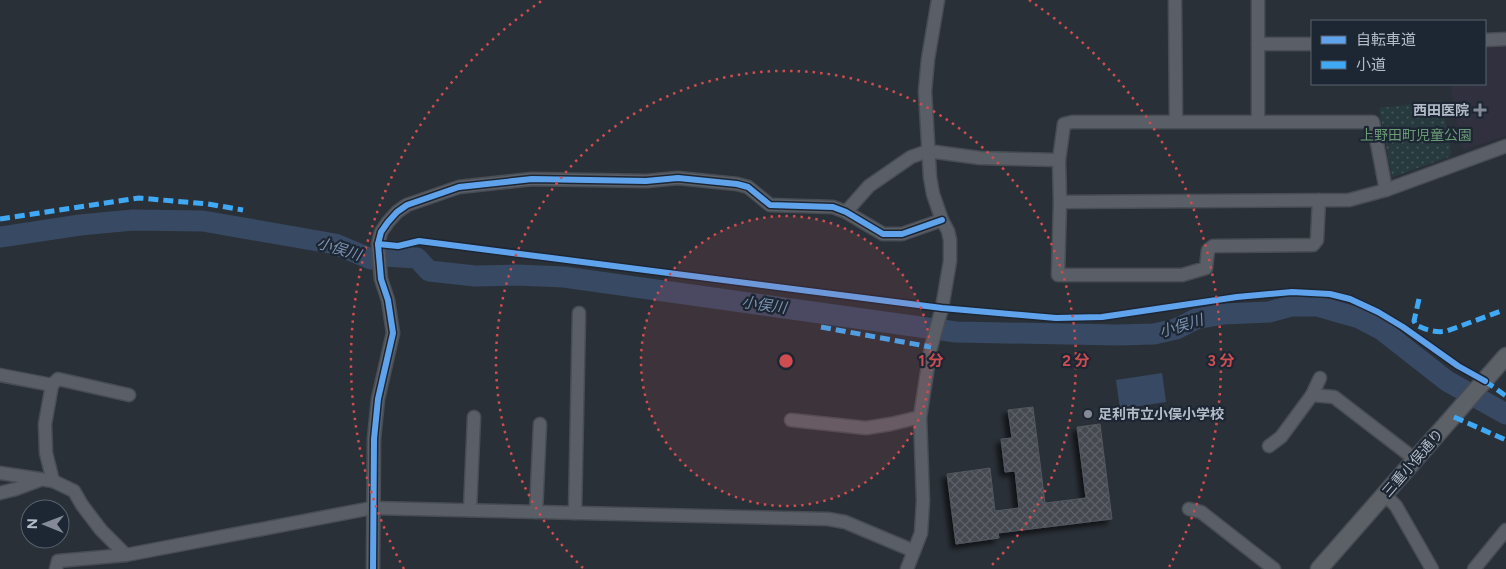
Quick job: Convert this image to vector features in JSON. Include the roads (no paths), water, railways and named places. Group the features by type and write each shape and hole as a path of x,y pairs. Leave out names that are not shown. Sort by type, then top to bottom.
{"main road":[{"name":"三重小俣通り","path":"1318,569 1506,356"}],"street":[{"path":"907,569 921,533 923,501 920,417 931,346 934,342 942,308 950,256 948,231 932,194 925,91 938,0"},
{"path":"1175,0 1176,121"},
{"path":"1258,0 1258,121"},
{"path":"1486,40 1506,39"},
{"path":"1258,44 1311,44"},
{"path":"1319,200 1317,240 1313,245 1213,246 1208,250 1206,268 1182,275 1058,276 1059,160 1064,124 1072,122 1176,121 1372,122 1386,190"},
{"path":"1060,202 1349,200 1386,190 1506,146"},
{"path":"846,212 870,186 912,158 928,151 980,158 1059,160"},
{"path":"373,569 372,508 376,414 393,332 388,300 381,279 378,248 381,232 397,212 407,206 459,187 532,179 646,181 678,178 722,182 748,187 770,205 825,206 846,212 883,234 902,234 942,220"},
{"path":"575,513 579,313"},
{"path":"0,375 52,385"},
{"path":"1269,446 1281,438 1312,395 1320,378"},
{"path":"48,480 45,424 52,385 58,379 129,395"},
{"path":"1312,395 1334,397 1416,460"},
{"path":"470,510 474,417"},
{"path":"791,420 866,428 920,417"},
{"path":"536,512 540,424"},
{"path":"0,473 48,480 74,491 82,505 102,530 126,555"},
{"path":"0,493 48,480"},
{"path":"1385,495 1396,506 1432,569"},
{"path":"56,569 58,562 126,555 372,508 828,519 845,522 914,551"},
{"path":"1189,509 1201,512 1274,569"},
{"path":"1474,569 1506,530"}],"water":[{"path":"1162,373 1166,402 1120,409 1116,380"}],"waterway":[{"name":"小俣川","path":"0,237 80,225 133,220 203,221 335,244 371,259 384,256 417,258 429,271 475,276 564,277 956,332 1154,334 1176,329 1196,319 1223,314 1269,312 1291,306 1317,306 1359,318 1382,330 1447,381 1506,414"}],"place":[{"name":"西田医院","path":"1480,110"},
{"name":"足利市立小俣小学校","path":"1088,414"}],"park label":[{"name":"上野田町児童公園","path":"1416,135"}]}
